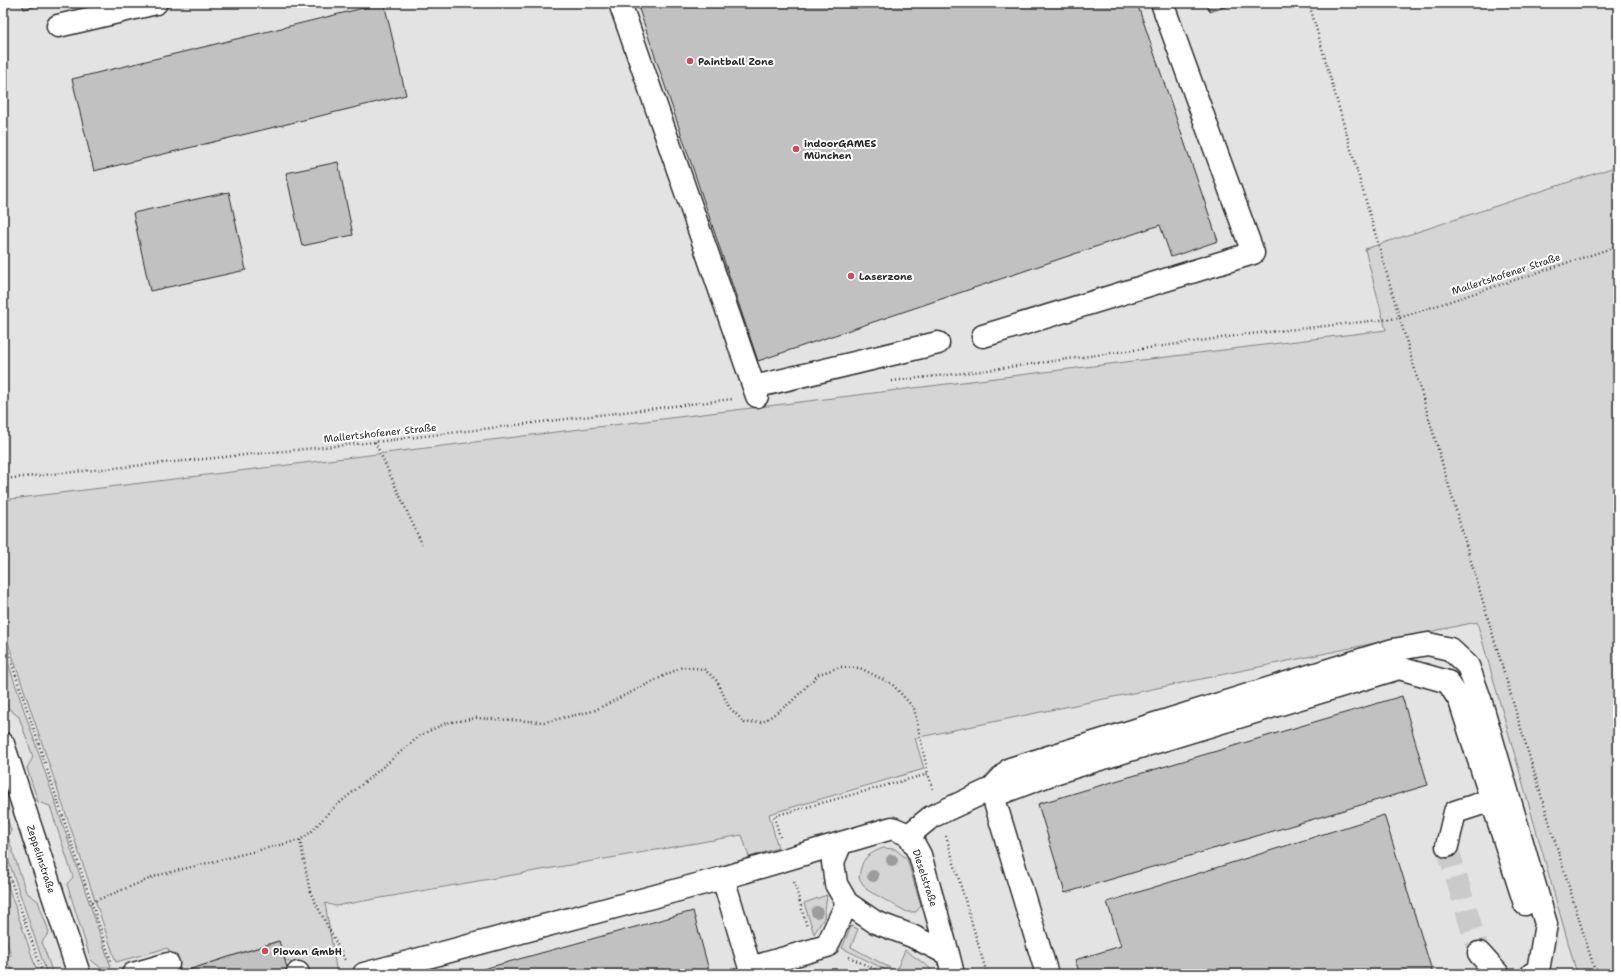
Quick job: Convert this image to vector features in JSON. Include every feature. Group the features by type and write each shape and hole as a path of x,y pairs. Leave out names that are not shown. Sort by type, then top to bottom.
{"street":[{"path":"58,26 156,3"},
{"path":"620,3 756,392 938,343"},
{"path":"983,336 1252,252 1162,3"},
{"path":"992,792 1010,769 1393,650 1428,644 1450,648 1468,666 1482,707 1546,924 1536,964"},
{"path":"364,974 723,878 892,828 909,835 931,817 940,812 992,792 1399,668 1448,682 1460,701 1492,800 1536,964"},
{"name":"Zeppelinstraße","path":"3,744 12,797 79,974"},
{"path":"992,792 1048,974"},
{"path":"1447,846 1455,812 1492,800"},
{"name":"Dieselstraße","path":"909,835 920,855 950,964"},
{"name":"Dieselstraße","path":"841,843 833,862 836,884 848,903 875,922 912,936 950,964"},
{"path":"723,878 750,968 827,946 848,903"},
{"path":"1479,953 1498,974"},
{"path":"123,970 168,964"}],"path":[{"path":"1309,3 1399,318 1518,722 1596,974"},
{"name":"Mallertshofener Straße","path":"981,371 1250,334 1399,318 1618,246"},
{"name":"Mallertshofener Straße","path":"3,479 375,442 756,392"},
{"path":"375,442 422,544"},
{"path":"3,637 92,902 123,970"},
{"path":"92,902 160,875 300,840 311,832 330,811 421,736 446,723 476,718 545,722 593,711 682,667 704,669 717,681 729,706 745,723 763,722 790,703 819,674 840,667 860,668 892,684 914,708 928,774 987,974"},
{"path":"885,974 810,937 774,816 928,774"},
{"path":"300,840 310,892 346,960"},
{"path":"3,858 43,974"}],"shaded area":[{"path":"3,3 1618,3 1618,166 1365,249 1387,330 3,500"},
{"path":"1618,166 1618,974 1577,974 1477,622 915,738 924,769 769,814 778,848 749,857 742,835 335,906 325,903 337,974 306,974 304,968 285,960 278,941 182,972 167,948 116,962 3,628 3,500 1386,330 1365,249"},
{"path":"1477,622 1577,974 3,974 3,628 116,962 924,736"},
{"path":"3,648 111,967 100,967 91,960 67,884 73,877 50,806 38,802 27,768 33,757 19,717 8,708 3,695"},
{"path":"3,819 8,822 11,830 8,837 26,892 38,901 49,932 42,942 53,974 47,974 3,844"},
{"path":"883,848 895,849 907,859 921,906 916,912 907,912 867,890 859,878 861,866 865,859 872,853"},
{"path":"3,871 38,974 13,974 11,967 3,969 3,958 11,955 3,930"},
{"path":"827,895 824,918 814,934 804,903"},
{"path":"851,926 858,929 851,947 896,971 905,950 929,967 933,974 894,974 842,948"}],"building":[{"path":"22,3 48,3 24,9"},
{"path":"384,3 406,95 94,171 72,79"},
{"path":"637,3 1137,3 1218,241 1171,257 1160,225 758,361"},
{"path":"1206,3 1236,3 1210,12"},
{"path":"338,162 353,235 302,246 286,173"},
{"path":"229,192 246,270 150,291 133,213"},
{"path":"1402,696 1428,785 1065,893 1038,804"},
{"path":"1384,815 1433,974 1080,974 1075,960 1121,946 1107,902"},
{"path":"693,911 710,974 465,974"},
{"name":"Piovan GmbH","path":"279,941 289,974 182,974 182,972"}],"tunnel":[{"path":"1447,846 1479,953"}],"place":[{"name":"Paintball Zone","path":"690,61"},
{"name":"indoorGAMES München","path":"796,149"},
{"name":"Laserzone","path":"851,276"},
{"name":"Piovan GmbH","path":"265,951"}]}
